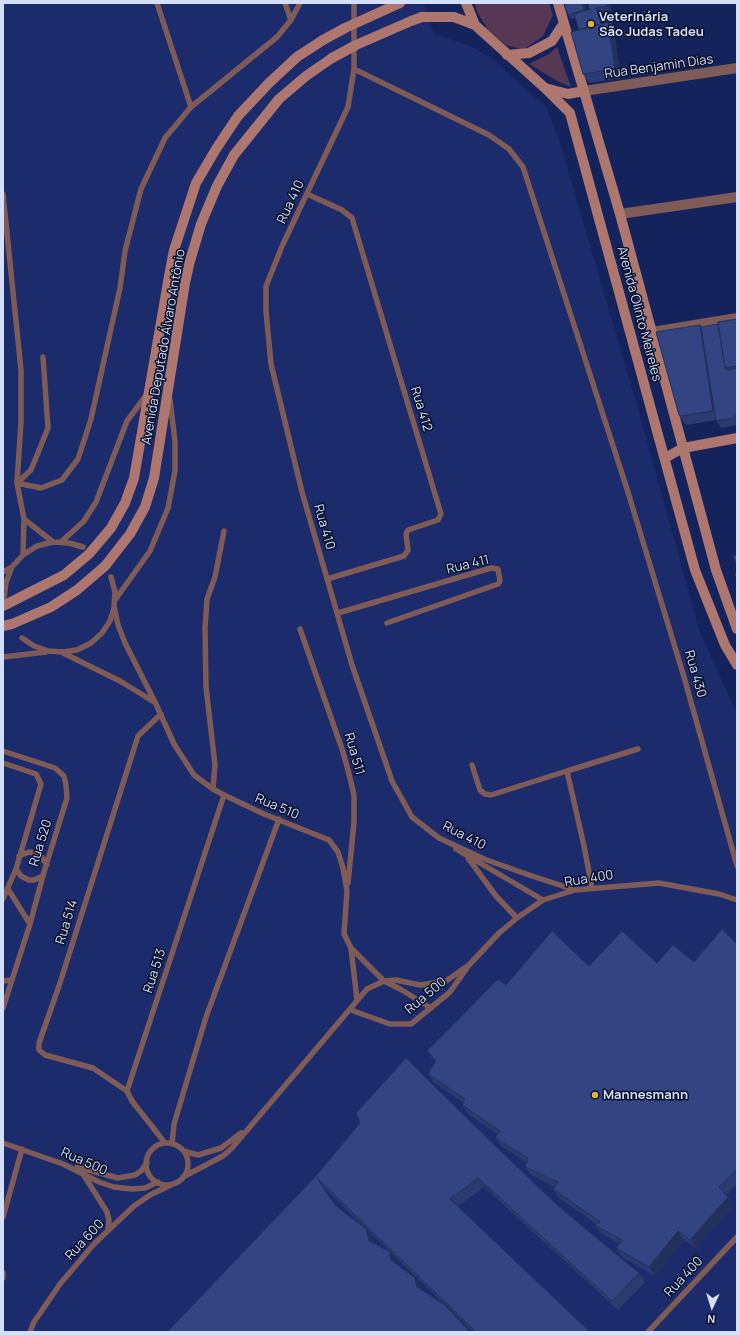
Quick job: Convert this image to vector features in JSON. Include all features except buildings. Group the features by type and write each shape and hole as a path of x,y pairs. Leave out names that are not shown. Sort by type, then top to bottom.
{"main road":[{"name":"Avenida Deputado Álvaro Antônio","path":"3,602 64,575 89,554 111,528 125,503 134,478 174,250 185,212 196,183 216,149 238,116 269,83 292,62 323,40 345,28 400,3"},
{"name":"Avenida Olinto Meireles","path":"466,3 475,25 545,88 570,113 695,570 725,645 737,665"},
{"name":"Avenida Olinto Meireles","path":"558,3 620,214 716,570 737,629"},
{"name":"Avenida Deputado Álvaro Antônio","path":"3,626 12,624 51,607 77,590 105,566 130,534 145,507 154,478 190,261 201,224 217,186 234,155 279,99 306,76 332,58 356,45 422,17 454,17 475,25"},
{"path":"507,55 529,53 552,41 564,23"},
{"path":"545,88 568,94 584,91"},
{"path":"665,458 683,448 737,438"}],"street":[{"name":"Rua Benjamin Dias","path":"584,91 737,68"},
{"path":"620,214 737,197"},
{"path":"652,332 737,318"}],"lane":[{"path":"157,3 191,107"},
{"path":"285,3 291,20"},
{"path":"17,483 41,488 62,480 78,459 91,420 120,288 125,251 141,189 165,138 191,107 276,37 291,20 300,3"},
{"name":"Rua 410","path":"354,3 354,69 348,108 283,244 266,286 266,311 271,364 302,492 352,665 392,781 412,817 439,838 484,859 575,890"},
{"name":"Rua 430","path":"354,69 489,135 509,150 523,167 627,489 684,677 737,866"},
{"path":"3,194 21,370 21,422 17,483 24,519 23,555"},
{"name":"Rua 412","path":"307,194 342,210 352,218 441,514 438,520 408,530 406,534 408,550 404,556 328,580"},
{"path":"17,483 31,470 48,428 43,357"},
{"path":"3,657 48,651 63,652 77,650 91,643 102,633 110,621 114,604 150,551 168,508 175,471 175,442 168,389"},
{"path":"61,542 84,521 96,502 127,421 149,390"},
{"path":"24,519 53,542"},
{"path":"213,789 215,765 206,687 204,628 207,599 215,577 224,531"},
{"path":"3,602 6,582 12,568 23,555 37,546 53,542 69,542 84,547"},
{"path":"3,572 12,568"},
{"name":"Rua 411","path":"338,613 491,568 498,569 500,581 498,584 387,623"},
{"name":"Rua 510","path":"111,577 115,592 114,604 118,625 124,643 155,702 174,744 194,775 224,795 329,840 338,852 342,863 346,891 344,934 351,948 384,981 430,1008"},
{"name":"Rua 511","path":"300,629 342,749 354,795 352,844 346,891"},
{"path":"22,638 34,646 48,651"},
{"path":"63,652 120,681 155,702"},
{"name":"Rua 514","path":"127,1091 93,1068 45,1055 39,1050 39,1043 59,986 138,736 160,714"},
{"path":"472,765 480,790 485,794 491,795 638,749"},
{"name":"Rua 520","path":"3,751 55,768 64,776 67,798 30,924 3,1008"},
{"name":"Rua 520","path":"3,763 36,774 41,784 16,869 3,899"},
{"path":"567,771 592,888"},
{"name":"Rua 513","path":"127,1091 224,795"},
{"path":"172,1144 174,1124 206,1017 279,819"},
{"path":"439,838 543,900"},
{"path":"19,856 29,852 37,853 47,865"},
{"path":"467,856 496,896 517,918"},
{"path":"16,869 21,876 30,880 43,876"},
{"name":"Rua 400","path":"469,966 499,933 517,918 543,900 575,890 659,882 719,894 737,900"},
{"path":"8,889 30,924"},
{"name":"Rua 510","path":"351,948 357,1000"},
{"name":"Rua 500","path":"183,1177 223,1156 232,1148 366,989 384,981 396,980 420,985 446,981 469,966"},
{"name":"Rua 500","path":"350,1008 356,1012 390,1024 412,1024 450,992 469,966"},
{"path":"3,981 12,980"},
{"path":"127,1091 132,1101 165,1143"},
{"path":"184,1151 198,1155 221,1148 248,1128"},
{"name":"Rua 500","path":"3,1142 63,1164 99,1182 114,1187 132,1189 145,1188 158,1182"},
{"path":"165,1143 172,1144 179,1146 184,1151 188,1161 188,1167 183,1177 175,1183 169,1184 158,1182 151,1176 147,1168 148,1156 152,1150 158,1146 165,1143"},
{"path":"3,1217 22,1149"},
{"path":"63,1164 118,1178 135,1175 147,1163"},
{"path":"82,1173 107,1212 110,1220 108,1231"},
{"name":"Rua 600","path":"30,1332 34,1322 60,1284 94,1244 134,1206 150,1195 175,1183"},
{"name":"Rua 400","path":"648,1332 737,1238"},
{"path":"3,1273 3,1278"}],"shaded area":[{"path":"3,3 424,3 434,34 471,46 494,60 547,108 561,146 642,423 700,633 737,713 737,1332 3,1332"},
{"path":"475,3 549,3 553,15 543,36 523,50 506,45 489,31 477,12"},
{"path":"557,47 571,87 557,81 529,64 549,54"}],"place":[{"name":"Veterinária São Judas Tadeu","path":"591,24"},
{"name":"Mannesmann","path":"595,1095"}]}
